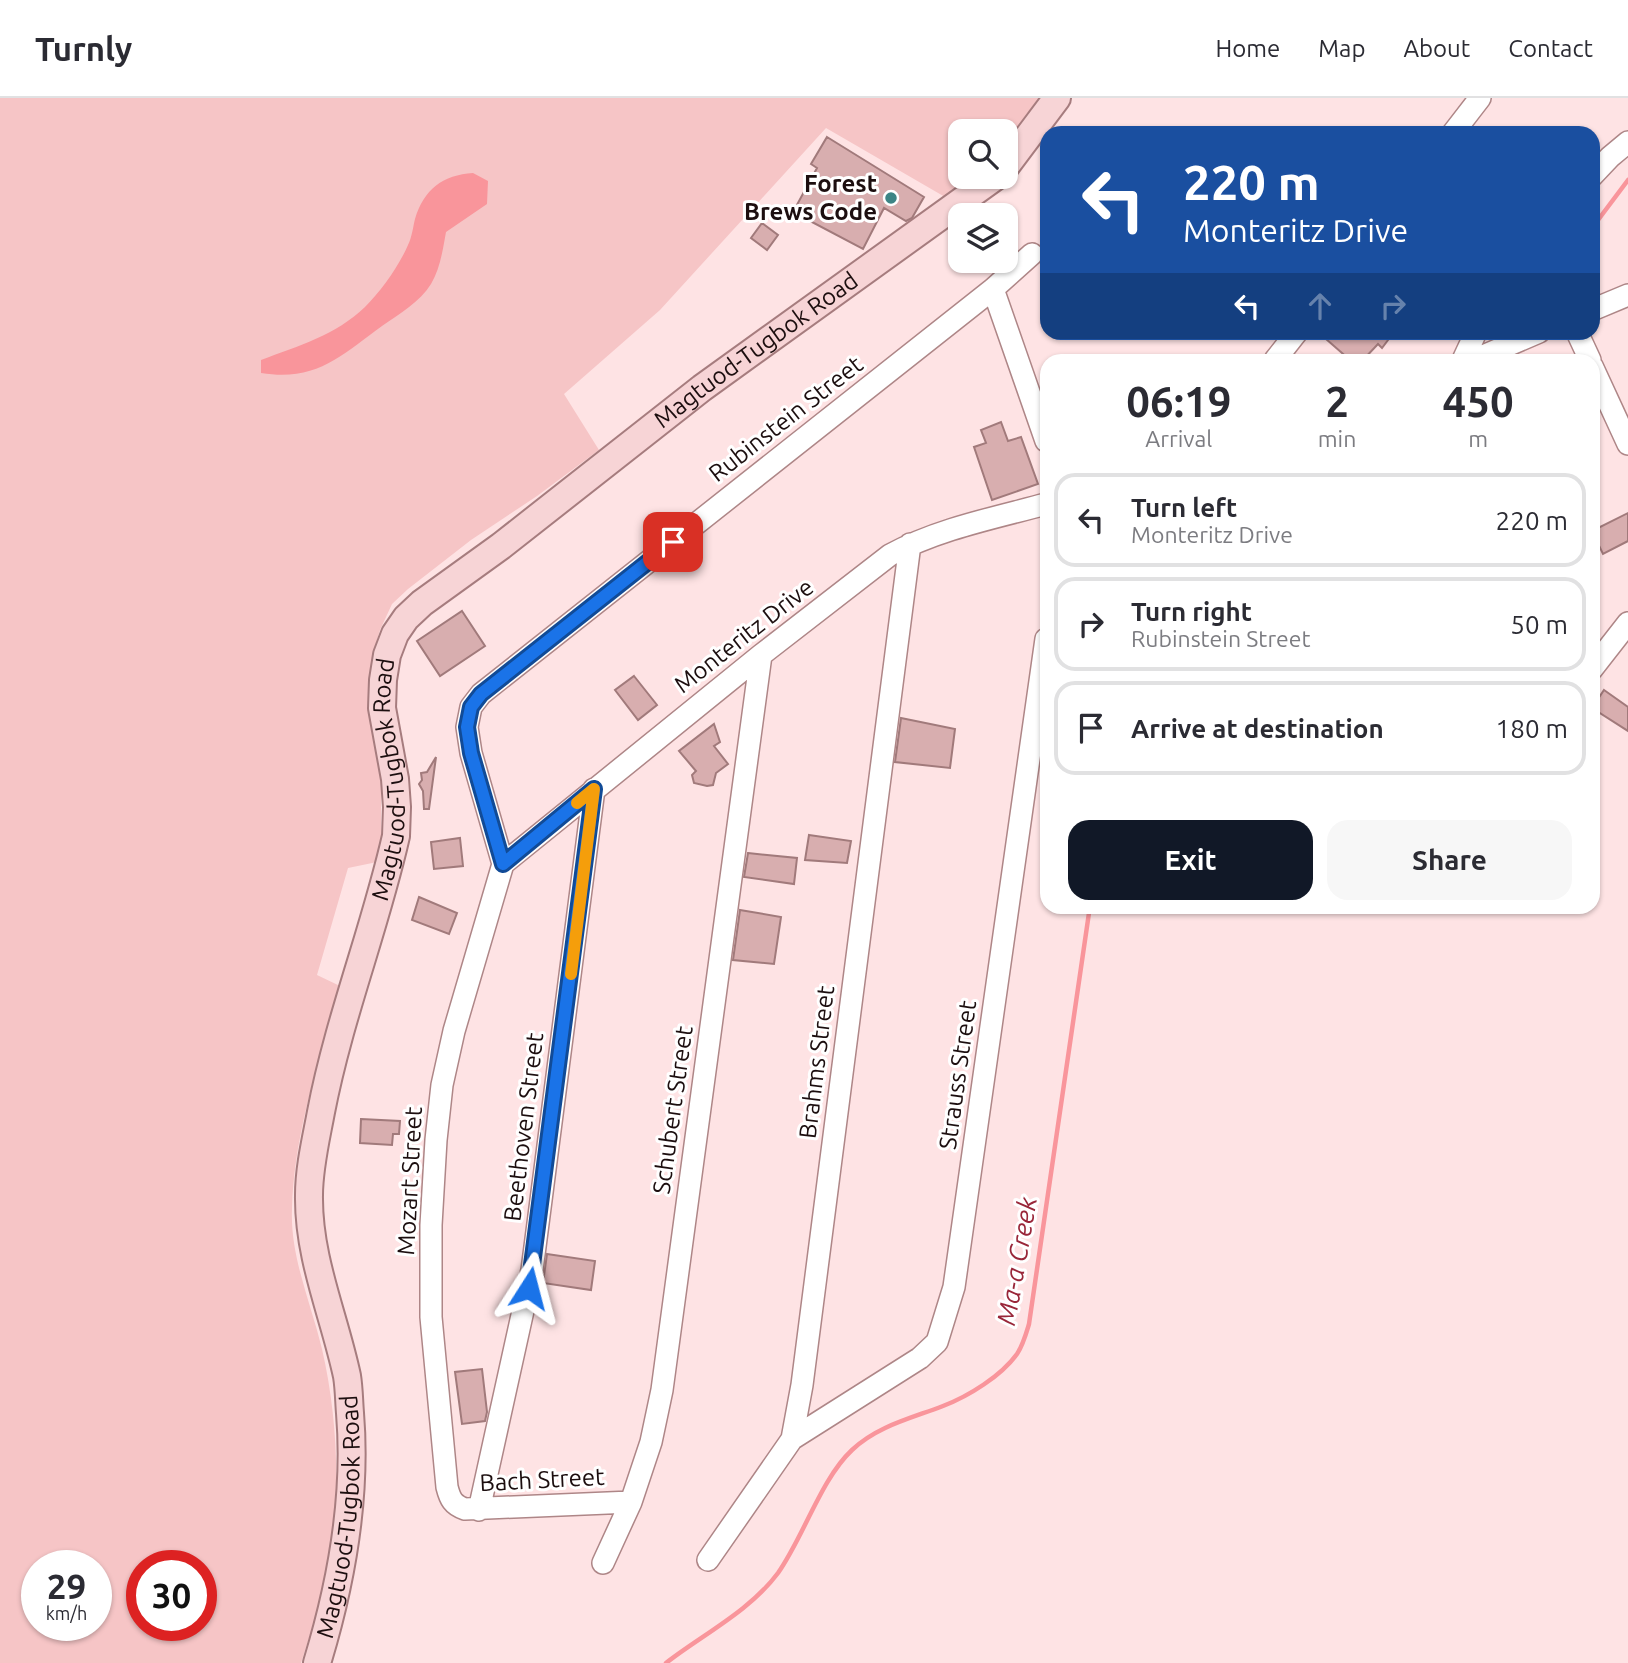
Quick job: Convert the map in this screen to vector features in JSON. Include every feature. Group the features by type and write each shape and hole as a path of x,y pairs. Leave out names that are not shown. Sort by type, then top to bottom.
{"main road":[{"path":"1018,150 1057,98"},
{"name":"Magtuod-Tugbok Road","path":"317,1663 336,1596 346,1546 352,1437 347,1379 316,1265 309,1224 309,1191 324,1093 396,836 395,779 382,708 387,655 395,634 405,618 422,603 501,546 702,388 978,189"}],"street":[{"path":"1458,126 1480,98"},
{"path":"1600,168 1628,142"},
{"name":"Rubinstein Street","path":"503,864 471,753 467,727 471,707 481,694 993,289 1032,254"},
{"path":"993,289 1040,424"},
{"path":"1600,307 1628,295"},
{"path":"1280,354 1291,340"},
{"path":"1488,354 1520,340"},
{"path":"1600,383 1628,444"},
{"name":"Monteritz Drive","path":"503,864 761,655 890,555 910,544 948,531 1040,506"},
{"name":"Brahms Street","path":"708,1560 792,1439 804,1371 910,544"},
{"path":"1600,659 1628,623"},
{"name":"Schubert Street","path":"603,1563 631,1502 652,1442 662,1390 761,655"},
{"name":"Strauss Street","path":"792,1439 920,1358 937,1342 946,1317 956,1274 1040,681"},
{"name":"Beethoven Street","path":"479,1510 532,1270 594,789"},
{"name":"Mozart Street","path":"456,1506 450,1500 447,1487 431,1317 431,1225 436,1140 442,1085 454,1031 503,864"},
{"name":"Bach Street","path":"456,1506 479,1510 631,1502"}],"shaded area":[{"path":"0,98 1039,98 1018,127 1018,119 948,119 948,189 956,189 945,197 826,128 660,310 564,394 599,450 471,540 392,604 373,654 369,683 369,716 381,782 381,836 377,862 348,868 317,975 340,986 309,1096 294,1181 294,1245 327,1372 336,1468 331,1555 301,1663 0,1663"},
{"path":"473,173 488,181 487,204 446,232 437,272 421,296 327,364 297,374 261,373 261,360 329,332 365,307 400,261 419,208 429,192 436,185 453,177"}],"building":[{"path":"827,137 924,197 912,218 906,221 884,208 863,249 793,212 817,168 811,164"},
{"path":"762,223 778,235 767,250 751,238"},
{"path":"1327,340 1388,340 1382,348 1378,344 1369,354 1343,354"},
{"path":"1001,422 1008,441 1021,437 1038,484 992,500 974,447 986,443 981,430"},
{"path":"1628,513 1628,541 1603,554 1600,548 1600,527"},
{"path":"462,611 485,646 440,676 417,641"},
{"path":"634,676 657,705 638,720 615,690"},
{"path":"1604,690 1628,707 1628,731 1600,713 1600,696"},
{"path":"901,718 955,729 950,768 895,762"},
{"path":"714,724 720,742 714,746 728,764 716,773 713,785 707,786 694,783 692,775 696,771 679,751"},
{"path":"436,757 429,809 424,809 423,791 419,784 422,780 421,773 427,772"},
{"path":"809,835 851,841 847,863 805,860"},
{"path":"460,838 463,866 434,869 431,842"},
{"path":"748,853 797,858 794,884 744,877"},
{"path":"419,897 457,913 449,934 412,920"},
{"path":"740,910 781,917 774,964 733,960"},
{"path":"361,1119 400,1121 399,1134 393,1134 392,1145 360,1143"},
{"path":"547,1254 595,1261 591,1290 543,1283"},
{"path":"482,1369 487,1412 485,1421 462,1424 455,1372"}],"waterway":[{"name":"Ma-a Creek","path":"1600,217 1628,180"},
{"name":"Ma-a Creek","path":"666,1663 740,1611 767,1587 787,1558 831,1476 852,1450 884,1429 974,1391 1002,1370 1019,1351 1029,1324 1089,914"}],"slow traffic":[{"path":"571,974 594,789 577,803"}],"place":[{"name":"Forest Brews Code","path":"891,198"}],"route":[{"path":"529,1288 594,789 503,864 471,753 467,727 471,707 481,694 673,542"}]}
